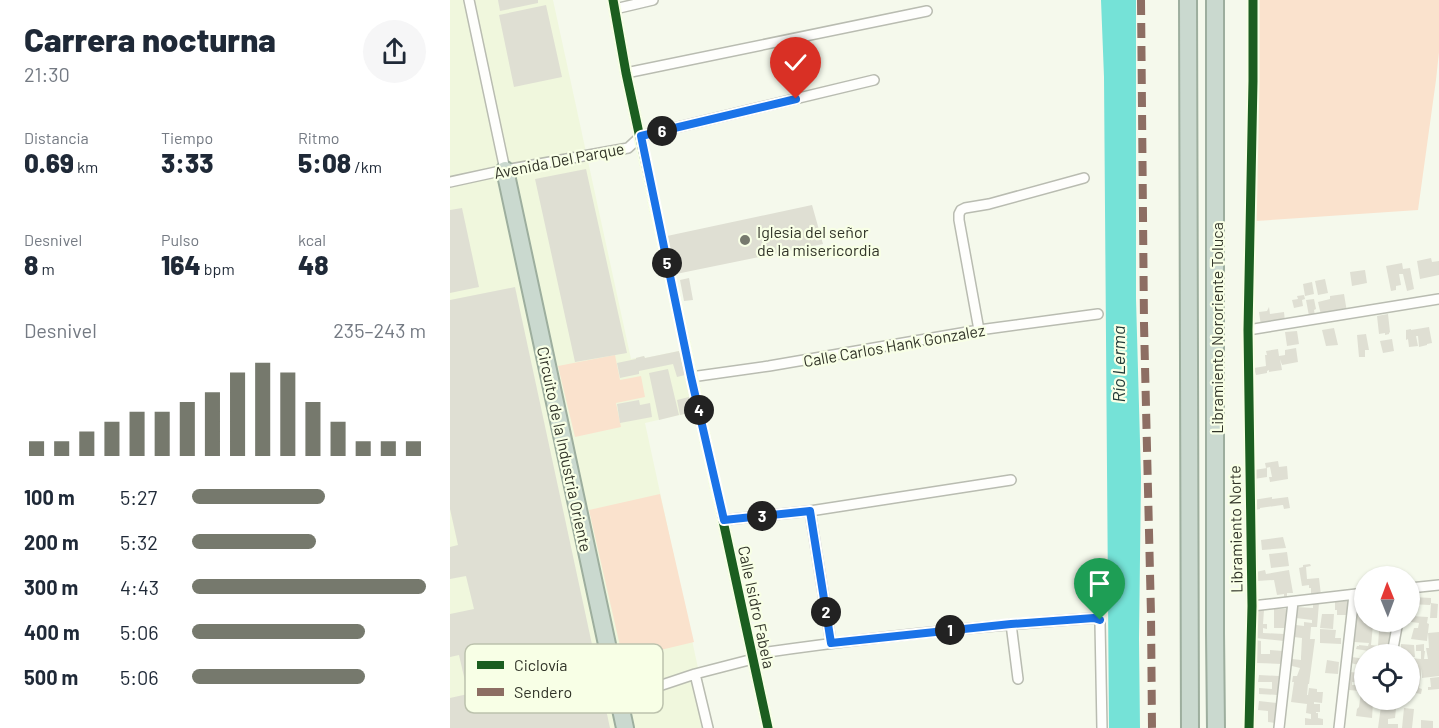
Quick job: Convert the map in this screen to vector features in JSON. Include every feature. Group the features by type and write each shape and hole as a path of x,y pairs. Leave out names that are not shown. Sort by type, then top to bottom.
{"highway":[{"name":"Libramiento Nororiente Toluca","path":"1188,0 1190,728"},
{"name":"Libramiento Nororiente Toluca","path":"1215,0 1216,728"},
{"name":"Circuito de la Industria Oriente","path":"505,170 608,644"},
{"name":"Circuito de la Industria Oriente","path":"622,713 625,728"}],"street":[{"path":"469,0 505,170"},
{"path":"614,5 653,0"},
{"name":"Libramiento Norte","path":"1249,728 1252,606 1248,330 1253,0"},
{"name":"Calle Isidro Fabela","path":"614,5 626,73 768,728"},
{"path":"626,73 927,11"},
{"name":"Avenida Del Parque","path":"450,182 628,148 641,136 874,80"},
{"path":"979,330 958,220 961,210 1084,178"},
{"path":"1248,330 1439,299"},
{"name":"Calle Carlos Hank Gonzalez","path":"691,377 979,330 1098,314"},
{"path":"724,520 810,511 1011,480"},
{"path":"810,511 831,643"},
{"path":"1420,587 1439,585"},
{"path":"1252,606 1354,595 1339,728"},
{"path":"1279,728 1293,602"},
{"path":"663,685 753,659 761,653 831,643 1011,624 1098,618 1100,623 1102,728"},
{"path":"1011,624 1018,679"},
{"path":"695,674 708,728"}],"shaded area":[{"path":"450,0 553,0 631,359 679,351 693,412 645,423 711,728 450,728"},
{"path":"1258,0 1439,0 1439,52 1418,210 1256,221"},
{"path":"615,355 620,380 641,376 645,397 616,403 621,427 575,437 558,366"},
{"path":"660,494 694,642 663,649 663,644 620,644 589,510"}],"water":[{"name":"Río Lerma","path":"1101,0 1136,0 1136,299 1141,477 1140,728 1109,728 1104,77"}],"building":[{"path":"498,0 538,0 538,3 500,11"},
{"path":"546,5 562,77 514,87 499,15"},
{"path":"586,169 627,353 575,362 535,179"},
{"name":"Iglesia del señor de la misericordia","path":"812,205 823,244 676,274 667,236"},
{"path":"462,208 479,287 450,293 450,210"},
{"path":"1431,258 1432,262 1439,261 1439,275 1420,279 1417,261"},
{"path":"1402,263 1403,269 1410,268 1414,289 1407,291 1403,274 1399,274 1401,285 1391,291 1386,266"},
{"path":"1365,270 1367,283 1352,286 1350,272"},
{"path":"689,278 693,300 684,301 680,280"},
{"path":"1325,279 1328,293 1318,295 1315,281"},
{"path":"1312,282 1314,294 1305,296 1303,284"},
{"path":"515,287 592,644 465,644 465,681 459,655 450,657 450,614 474,609 466,576 450,579 450,547 458,545 450,509 450,300"},
{"path":"1344,294 1347,312 1321,315 1318,302 1330,299 1330,296"},
{"path":"1304,295 1303,306 1294,308 1292,300"},
{"path":"1314,299 1315,315 1309,316 1306,300"},
{"path":"1269,307 1270,314 1284,312 1285,322 1261,326 1259,312 1267,311"},
{"path":"1388,314 1390,332 1385,335 1385,333 1379,334 1377,316"},
{"path":"1429,327 1432,343 1419,347 1418,336 1416,336 1418,346 1409,347 1406,330"},
{"path":"1334,328 1338,345 1326,346 1322,330"},
{"path":"1297,331 1299,344 1287,346 1285,332"},
{"path":"1366,334 1369,350 1365,350 1365,357 1359,357 1357,335"},
{"path":"1392,339 1394,351 1383,353 1380,341"},
{"path":"1296,348 1298,362 1282,365 1280,359 1282,370 1269,372 1269,370 1267,373 1256,375 1254,368 1266,366 1266,351 1278,349 1279,356 1285,355 1285,350"},
{"path":"679,351 685,375 677,377 673,364 639,371 639,374 620,378 617,363"},
{"path":"668,369 679,415 659,420 649,373"},
{"path":"689,397 693,412 680,415 677,400"},
{"path":"639,400 640,405 650,403 652,417 620,423 617,404"},
{"path":"1278,461 1279,467 1287,466 1288,479 1270,482 1269,477 1272,477 1270,467 1266,468 1265,463"},
{"path":"1267,468 1267,477 1254,479 1254,470"},
{"path":"1272,497 1272,499 1288,497 1290,508 1284,509 1282,505 1255,510 1253,500"},
{"path":"1283,537 1286,548 1262,550 1261,540"},
{"path":"1287,552 1289,566 1271,568 1269,554"},
{"path":"1310,564 1311,566 1306,567 1307,579 1319,578 1321,595 1311,595 1309,585 1302,586 1299,568"},
{"path":"1265,570 1266,574 1289,570 1293,593 1287,593 1287,597 1284,597 1284,594 1277,595 1274,580 1257,581 1256,572"},
{"path":"1420,597 1431,598 1430,605 1420,604"},
{"path":"1349,600 1348,615 1337,615 1335,602"},
{"path":"1319,603 1317,627 1311,627 1310,639 1315,639 1307,695 1309,688 1323,692 1322,703 1314,702 1314,704 1320,704 1320,712 1316,713 1318,713 1318,718 1323,719 1323,725 1305,725 1305,718 1311,719 1311,714 1306,713 1307,704 1291,702 1293,676 1297,676 1300,668 1292,666 1292,659 1301,660 1302,638 1294,637 1296,625 1304,626 1304,622 1312,623 1312,620 1296,618 1297,607 1313,608 1313,604"},
{"path":"1431,603 1438,604 1437,618 1430,618"},
{"path":"1274,609 1286,609 1286,628 1274,628"},
{"path":"1255,610 1264,610 1263,624 1267,624 1267,629 1263,628 1263,633 1284,634 1284,641 1255,638"},
{"path":"1322,614 1334,614 1333,629 1320,628"},
{"path":"1420,617 1428,617 1427,641 1411,639 1413,632 1420,632"},
{"path":"1320,629 1336,630 1335,638 1341,638 1341,644 1320,643"},
{"path":"1355,632 1372,632 1371,644 1354,642"},
{"path":"1379,632 1390,633 1388,644 1378,644"},
{"path":"1439,632 1439,676 1422,678 1422,669 1420,682 1420,644 1424,644 1424,659 1428,659 1426,648 1429,648 1428,633"},
{"path":"1256,640 1261,641 1261,654 1270,654 1270,650 1283,651 1282,664 1256,663"},
{"path":"1327,660 1339,662 1338,674 1325,673"},
{"path":"1350,672 1354,672 1352,685 1354,685 1354,690 1349,690"},
{"path":"1259,675 1279,676 1278,695 1259,694 1259,688 1272,689 1272,682 1258,682"},
{"path":"1439,677 1439,689 1428,690 1428,687 1431,687 1430,678"},
{"path":"465,695 465,713 607,713 610,728 450,728 450,698"},
{"path":"1259,701 1277,703 1275,723 1268,722 1268,711 1258,710"},
{"path":"1357,710 1372,710 1372,718 1356,716"},
{"path":"1380,710 1396,710 1395,718 1388,719 1388,724 1398,724 1398,728 1378,728"},
{"path":"1404,710 1414,710 1412,728 1402,728"},
{"path":"1421,720 1433,721 1433,728 1421,728"}],"marked path":[{"path":"1141,0 1144,324 1152,728"}],"cycle path":[{"path":"613,0 626,73 768,728"},
{"path":"1249,728 1252,606 1248,330 1253,0"}],"place":[{"name":"Iglesia del señor de la misericordia","path":"745,240"}],"route":[{"path":"796,99 641,136 691,377 724,520 810,511 831,643 1011,624 1094,618 1100,620"}]}
